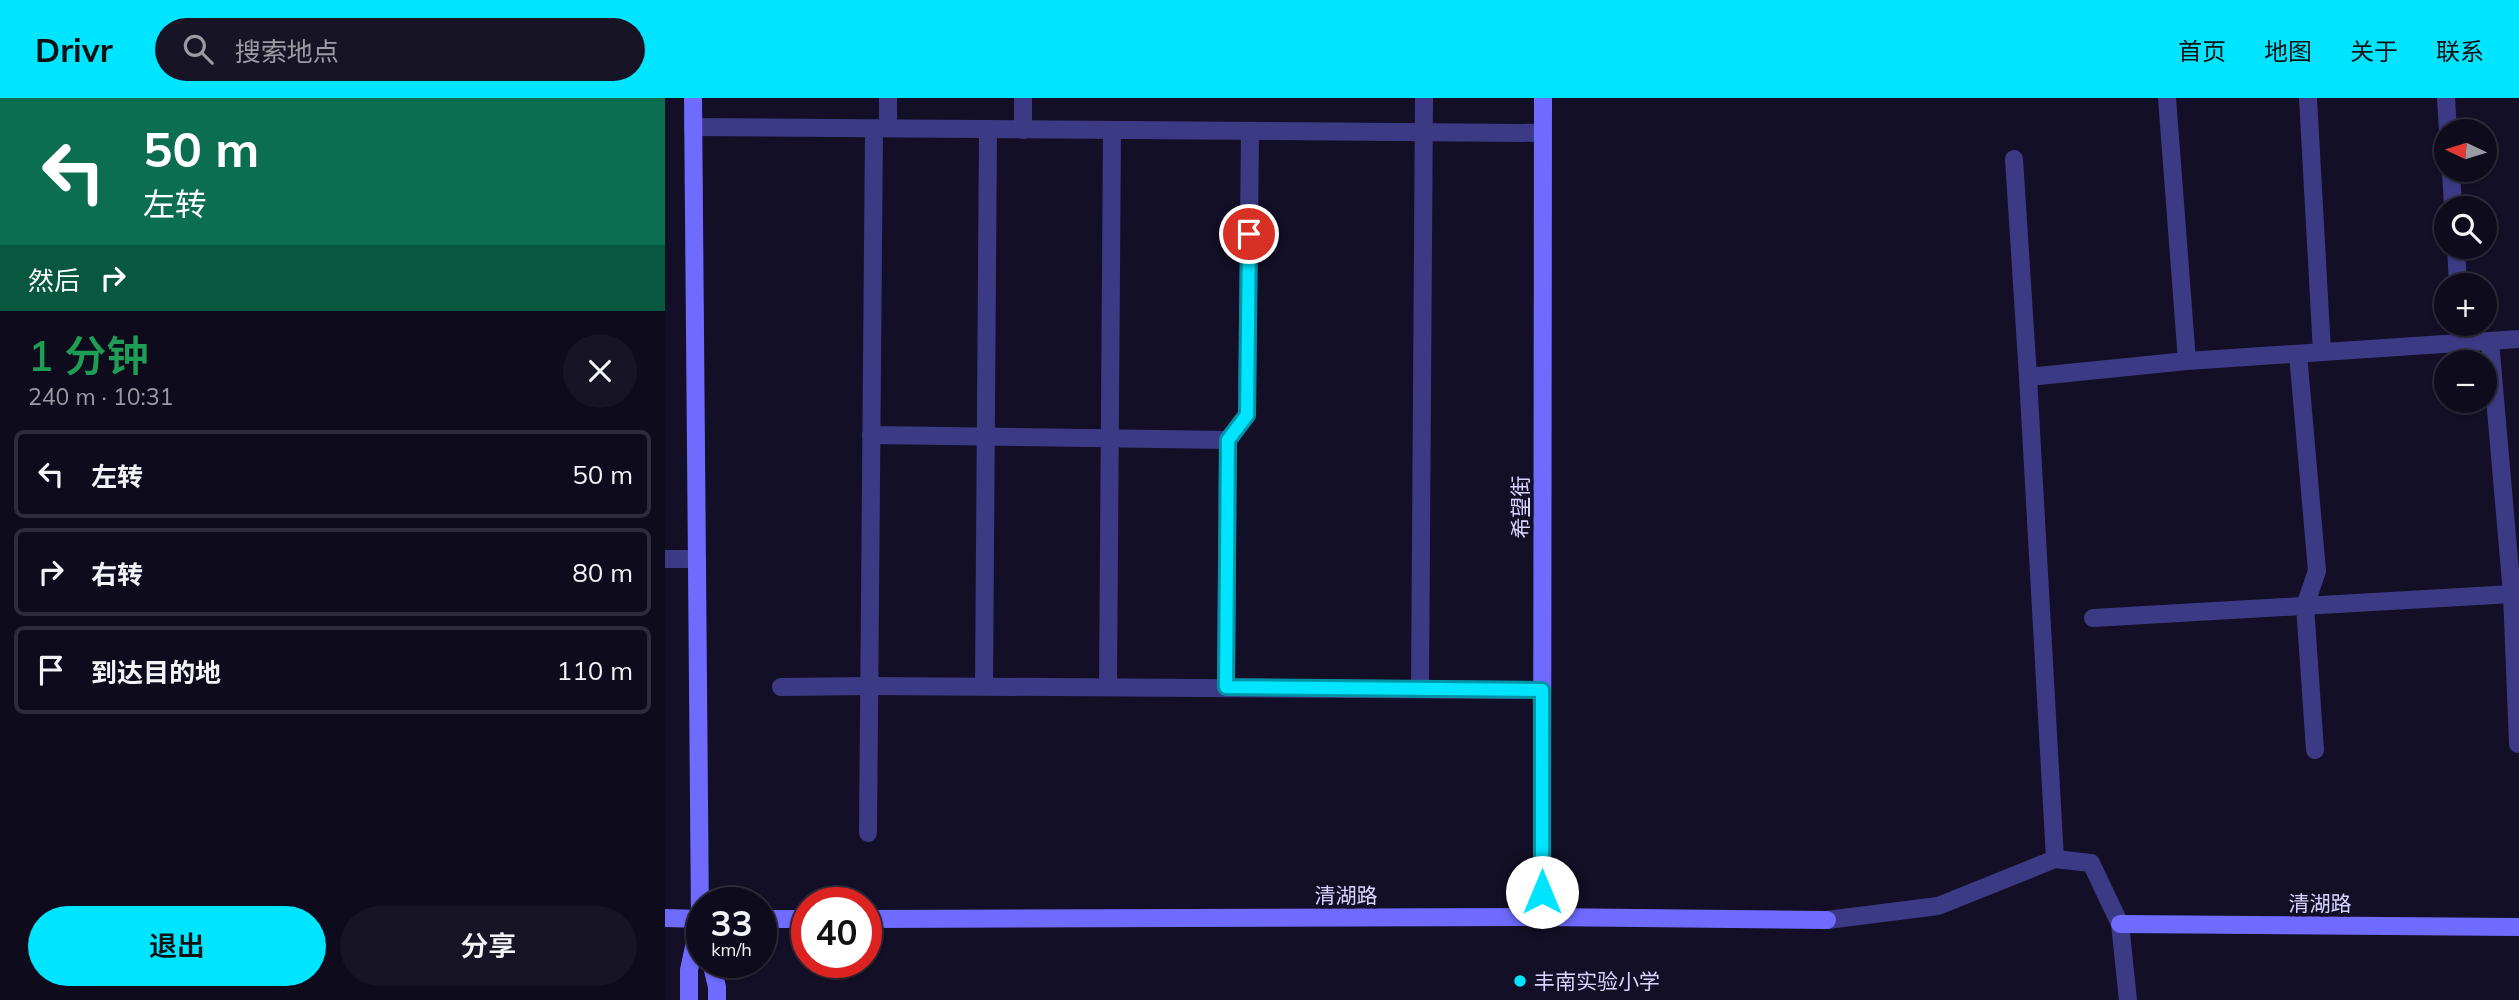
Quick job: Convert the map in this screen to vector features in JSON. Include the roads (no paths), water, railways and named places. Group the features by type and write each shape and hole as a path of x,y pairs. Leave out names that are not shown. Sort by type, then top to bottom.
{"street":[{"path":"693,98 701,887"},
{"path":"867,834 871,435 881,129 888,98"},
{"path":"1023,98 1023,130"},
{"path":"1420,688 1424,98"},
{"name":"希望街","path":"1542,917 1543,98"},
{"path":"2167,98 2187,361"},
{"path":"2308,98 2322,352"},
{"path":"2446,98 2447,119"},
{"path":"693,127 1543,133"},
{"path":"984,686 988,129"},
{"path":"1108,687 1112,130"},
{"path":"1226,687 1228,440 1247,415 1250,131"},
{"path":"2014,159 2055,859 2091,863 2120,924 2128,1000"},
{"path":"2462,336 2462,343"},
{"path":"2028,377 2187,361 2519,339"},
{"path":"2490,341 2512,594 2518,744"},
{"path":"2298,354 2316,571 2305,606 2315,750"},
{"path":"871,435 1228,440"},
{"path":"665,559 697,559"},
{"path":"2093,618 2512,594"},
{"path":"781,688 984,686 1542,690"},
{"name":"清湖路","path":"882,919 1542,917 1827,920 1938,906 2055,859"},
{"path":"665,918 686,920"},
{"name":"清湖路","path":"2120,924 2519,926"},
{"path":"689,978 689,1000"},
{"path":"715,978 717,1000"}],"place":[{"name":"丰南实验小学","path":"1520,981"}]}
